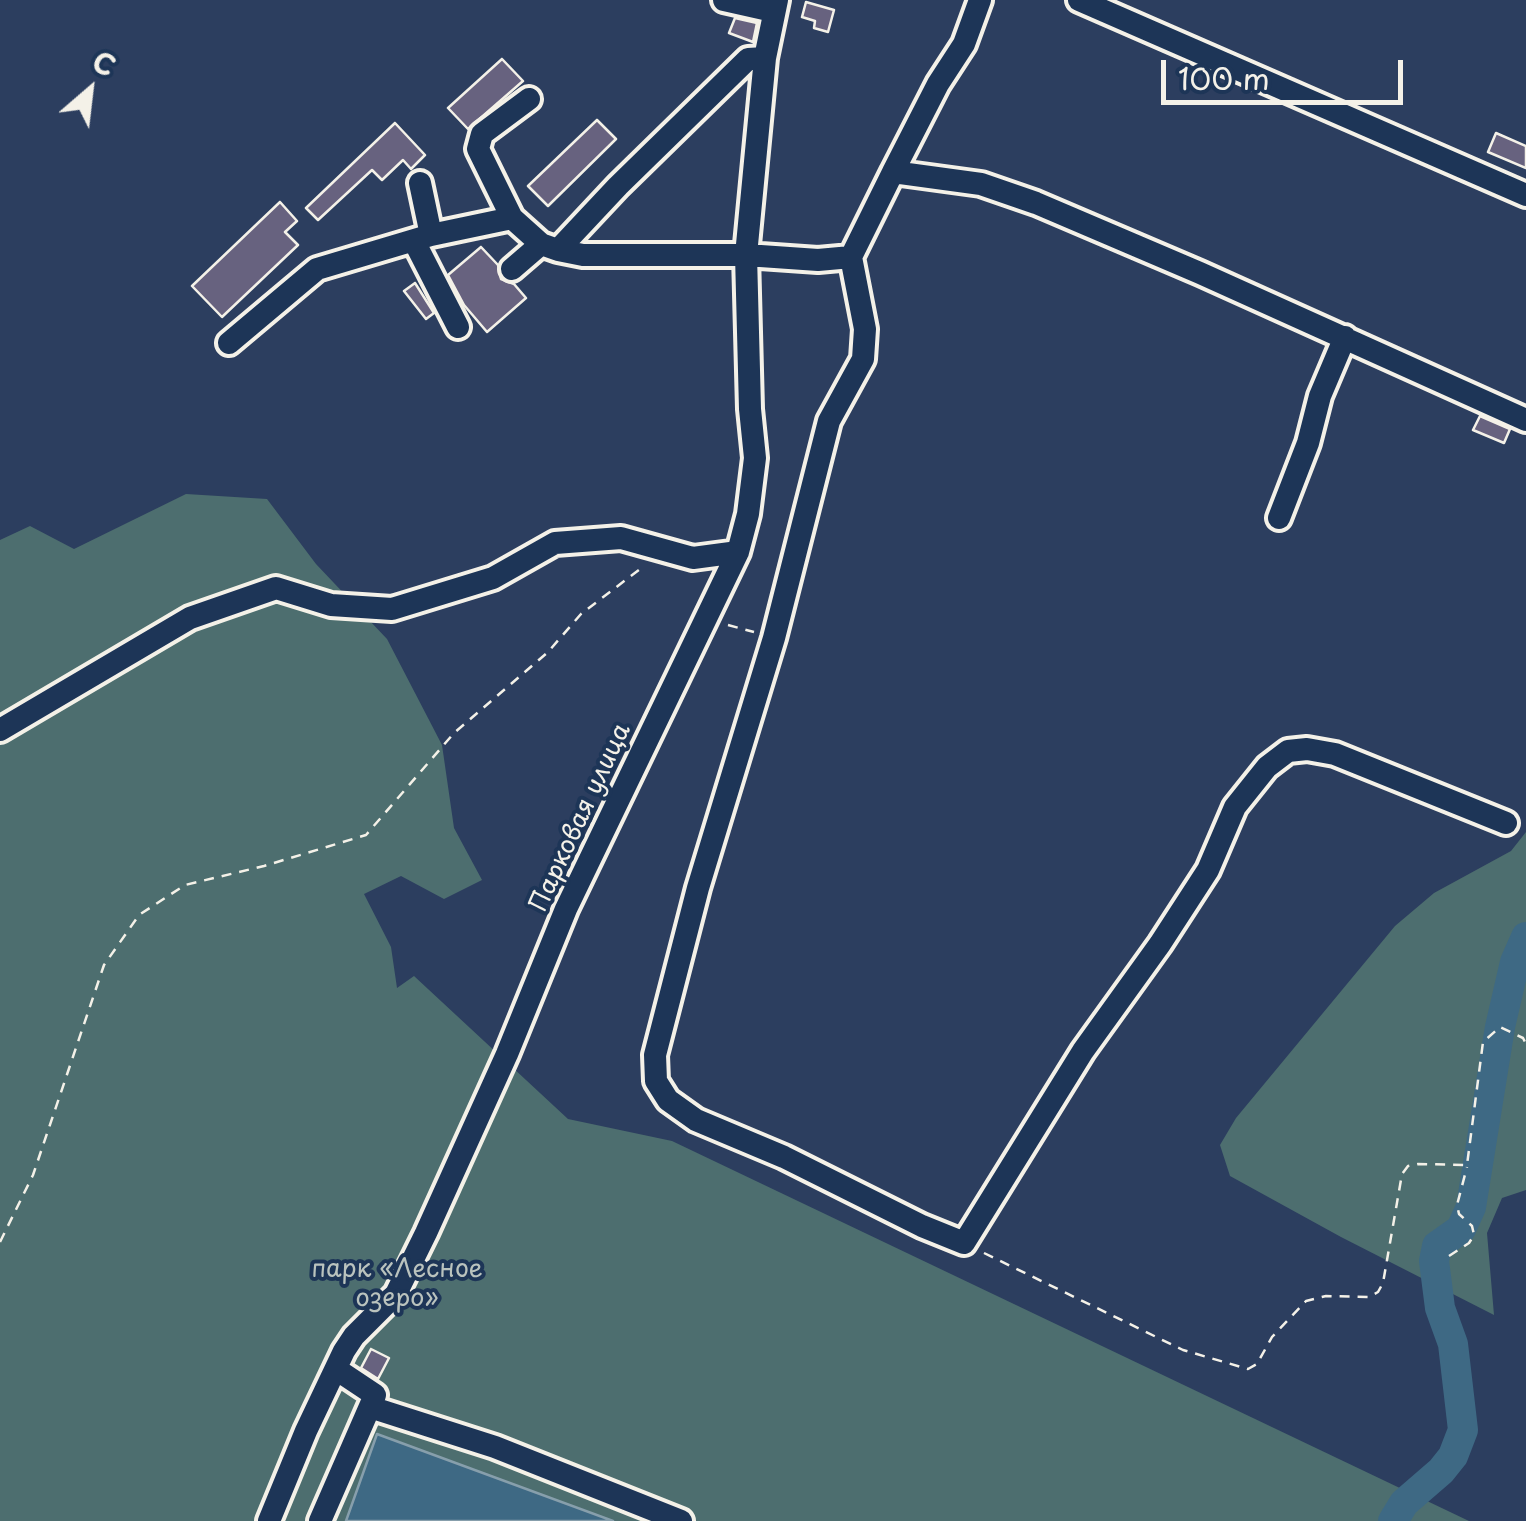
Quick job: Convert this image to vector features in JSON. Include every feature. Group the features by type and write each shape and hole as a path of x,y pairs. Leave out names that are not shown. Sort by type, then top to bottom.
{"street":[{"path":"724,0 775,6"},
{"path":"980,0 964,44 938,84 852,257 865,329 863,359 829,420 774,638 698,888 655,1055 656,1081 668,1100 696,1120 784,1157 964,1243 1084,1051 1208,870 1235,807 1268,767 1288,752 1307,749 1335,754 1506,823"},
{"path":"1079,0 1526,195"},
{"name":"Парковая улица","path":"269,1521 336,1368 354,1336 396,1294 419,1248 507,1054 566,909 738,552 748,514 755,458 746,256 765,58 775,6"},
{"path":"512,269 550,247 748,59 765,58"},
{"path":"529,99 482,134 478,149 512,218 550,247 584,255 818,260 852,257"},
{"path":"893,172 981,184 1036,204 1526,420"},
{"path":"420,184 423,238 458,327"},
{"path":"229,344 317,269 423,238 512,218"},
{"path":"1279,518 1308,443 1320,396 1345,337"},
{"path":"0,730 190,618 276,588 331,605 392,609 492,578 555,544 621,538 693,558 738,552"},
{"path":"320,1521 376,1395 336,1368"},
{"path":"370,1407 495,1448 681,1521"}],"path":[{"path":"0,1242 33,1175 104,965 139,916 185,885 264,866 366,834 454,733 548,652 581,614 664,551"},
{"path":"707,620 774,638"},
{"path":"1449,1256 1468,1244 1474,1235 1456,1205 1467,1165 1484,1042 1500,1028 1523,1038 1526,1044"},
{"path":"964,1243 1183,1350 1248,1369 1257,1364 1272,1337 1306,1301 1326,1296 1369,1297 1378,1292 1402,1174 1408,1166 1467,1165"}],"green space":[{"name":"парк «Лесное озеро»","path":"186,494 267,499 316,564 387,639 442,745 454,828 482,880 444,899 401,876 364,894 391,947 397,988 414,976 568,1119 672,1141 1469,1521 0,1521 0,540 30,526 74,549"},
{"path":"1526,832 1526,1190 1502,1198 1487,1233 1494,1315 1230,1176 1220,1145 1236,1118 1395,926 1434,893 1511,851"}],"water":[{"path":"377,1434 613,1521 346,1521"}],"building":[{"path":"806,2 834,10 828,32 814,28 815,21 802,17"},
{"path":"735,18 757,23 753,42 729,33"},
{"path":"502,59 523,81 468,129 448,108"},
{"path":"597,120 616,139 548,206 528,186"},
{"path":"395,123 425,155 411,169 403,160 382,180 372,170 318,220 306,208"},
{"path":"1496,133 1526,146 1526,168 1488,152"},
{"path":"280,202 297,221 285,232 298,245 222,317 192,286"},
{"path":"481,247 498,265 501,279 514,284 526,298 487,332 464,305 448,275"},
{"path":"415,283 434,313 426,319 404,291"},
{"path":"1480,416 1510,429 1504,443 1473,430"},
{"path":"371,1349 389,1358 378,1379 361,1368"}],"waterway":[{"path":"1393,1521 1404,1503 1453,1456 1463,1430 1453,1344 1440,1308 1434,1261 1437,1246 1461,1229 1471,1207 1500,1027 1515,962 1526,937"}]}
